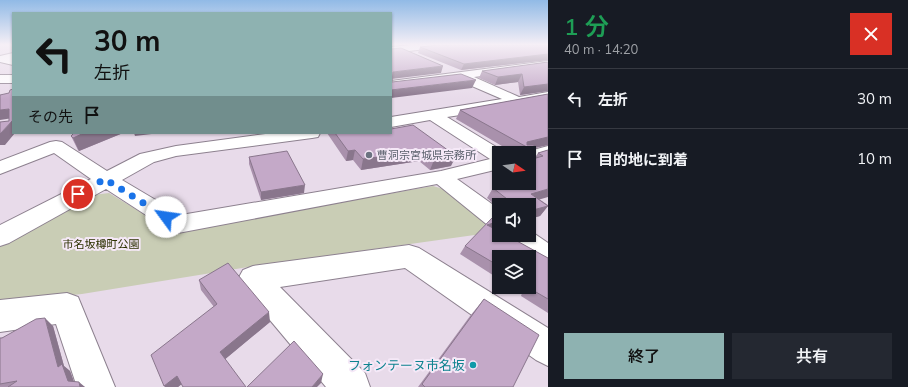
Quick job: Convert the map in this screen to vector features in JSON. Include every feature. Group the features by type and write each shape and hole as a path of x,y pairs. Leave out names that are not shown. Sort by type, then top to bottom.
{"main road":[{"path":"392,85 548,64"},
{"path":"439,67 519,102"},
{"path":"0,74 12,74"},
{"path":"0,79 12,79"},
{"path":"392,122 548,96"},
{"path":"433,115 492,153"},
{"path":"0,236 147,158 176,151 304,134"},
{"path":"0,168 56,146 105,179 178,224 441,177 492,165"},
{"path":"536,154 548,151"},
{"path":"441,177 492,216"},
{"path":"528,242 548,257"},
{"path":"352,387 253,279 409,256 548,348"},
{"path":"0,316 67,308 96,387"}],"green space":[{"name":"市名坂樽町公園","path":"433,186 447,190 492,229 492,233 260,265 82,294 0,303 0,247 93,195 109,193 170,230 183,230"}],"building":[{"path":"392,63 436,63 443,66 393,72 392,82"},
{"path":"548,63 548,84 524,87 522,74 498,77 482,71"},
{"path":"461,74 476,80 392,90 392,82"},
{"path":"12,89 12,121 0,134 0,122 9,121 9,109 0,110 0,95 9,93"},
{"path":"548,94 548,137 527,142 527,145 534,146 525,146 460,110"},
{"path":"413,125 456,156 434,160 423,151 363,159 355,150 348,151 336,134 392,134 392,129"},
{"path":"73,134 82,134 73,138 71,136"},
{"path":"548,150 548,189 531,194 548,206 536,209 536,198 506,198 496,190 536,190 536,158 543,156 538,153"},
{"path":"287,151 305,185 261,192 249,157"},
{"path":"492,218 492,223 487,225 492,228 492,242 519,242 533,250 492,250 492,262 465,246"},
{"path":"536,251 548,258 548,299 536,292"},
{"path":"228,263 269,312 220,352 246,387 183,387 177,376 164,386 151,355 217,304 199,280"},
{"name":"フォンテーヌ市名坂","path":"484,299 539,335 513,387 425,387 422,384"},
{"path":"45,318 58,367 62,364 68,381 79,382 80,387 8,387 17,381 0,384 0,338 36,319"},
{"path":"294,341 323,374 312,387 247,387"}],"place":[{"name":"曹洞宗宮城県宗務所","path":"369,155"},
{"name":"フォンテーヌ市名坂","path":"473,365"}],"route":[{"path":"78,194 105,179 166,217"}]}
